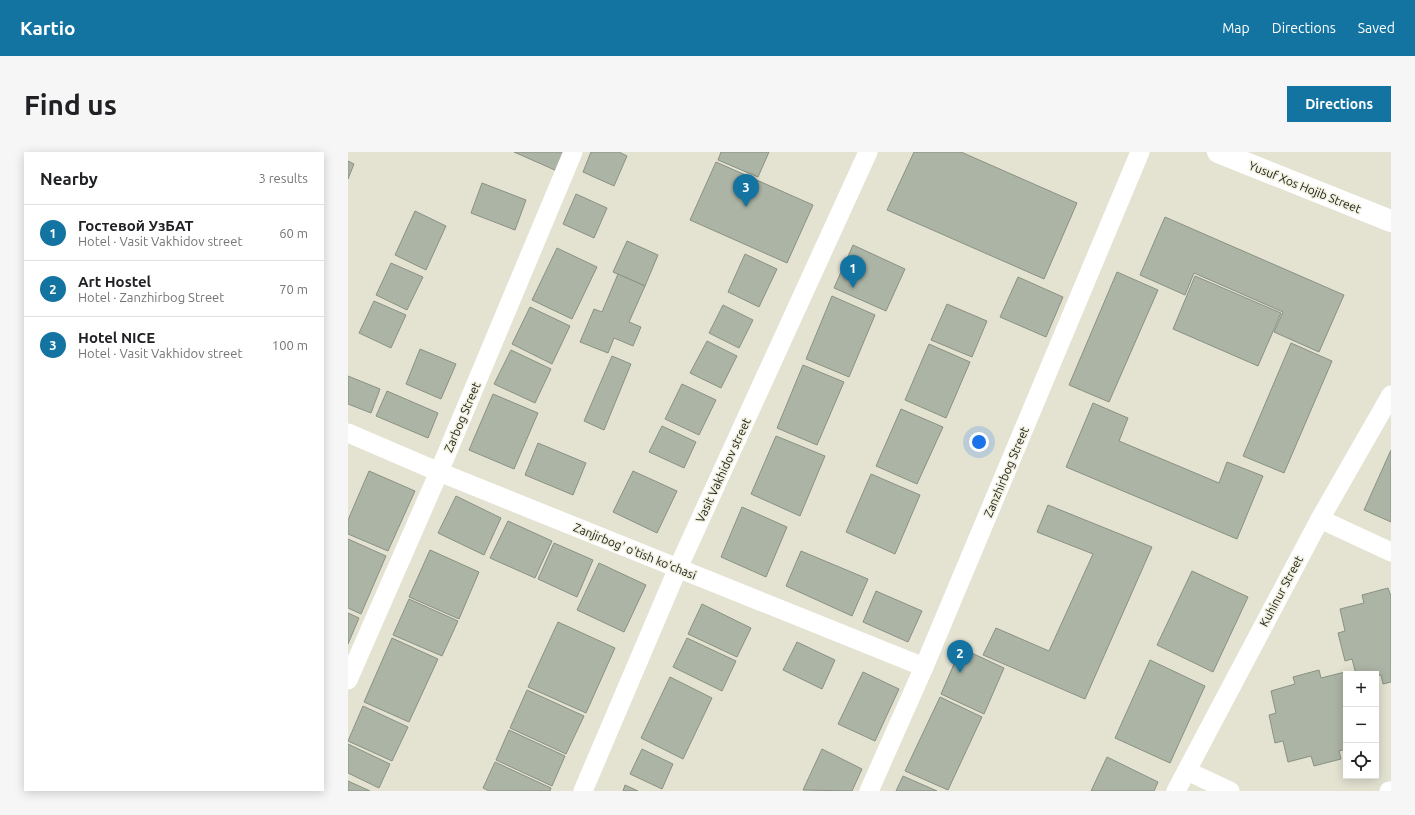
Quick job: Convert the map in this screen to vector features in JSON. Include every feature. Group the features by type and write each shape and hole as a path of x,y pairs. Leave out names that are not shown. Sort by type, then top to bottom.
{"main road":[{"name":"Yusuf Xos Hojib Street","path":"1218,152 1391,222"}],"street":[{"name":"Zarbog Street","path":"348,680 439,472 573,152"},
{"name":"Vasit Vakhidov street","path":"583,791 678,568 868,152"},
{"name":"Zanzhirbog Street","path":"869,791 924,667 1140,152"},
{"name":"Kuhinur Street","path":"1176,791 1320,518 1391,395"},
{"name":"Zanjirbog' o'tish ko'chasi","path":"348,432 439,472 924,667"},
{"path":"1320,518 1391,552"},
{"path":"1187,771 1230,791"}],"building":[{"path":"514,152 565,152 557,171"},
{"path":"591,152 619,152 627,156 614,186 583,172"},
{"path":"721,152 769,152 758,177 718,160"},
{"path":"914,152 961,152 1077,203 1044,279 887,210"},
{"path":"348,161 354,164 348,179"},
{"path":"716,162 813,205 787,263 690,220"},
{"path":"482,183 526,200 515,230 471,213"},
{"path":"576,194 607,208 594,238 563,224"},
{"path":"415,211 446,226 426,270 395,255"},
{"path":"1165,217 1344,295 1319,352 1274,332 1283,312 1194,273 1185,295 1140,275"},
{"path":"627,241 658,255 645,286 613,272"},
{"path":"853,245 905,269 886,311 834,288"},
{"path":"557,248 597,267 572,319 532,300"},
{"path":"745,254 777,269 759,307 728,292"},
{"path":"391,263 423,277 407,310 376,295"},
{"path":"1117,272 1158,290 1109,402 1069,385"},
{"path":"618,274 645,286 629,322 641,327 633,346 614,338 608,353 580,342 594,309 602,312"},
{"path":"1195,276 1281,313 1258,366 1173,329"},
{"path":"1018,277 1063,297 1046,337 1000,317"},
{"path":"832,296 875,315 849,377 806,359"},
{"path":"374,301 406,315 391,348 359,333"},
{"path":"947,304 987,321 972,357 931,340"},
{"path":"723,305 753,320 739,348 709,333"},
{"path":"530,307 570,326 552,364 512,344"},
{"path":"707,341 737,356 721,388 690,373"},
{"path":"1291,343 1332,361 1284,473 1243,456"},
{"path":"929,344 970,362 946,418 905,400"},
{"path":"420,349 456,364 441,399 406,384"},
{"path":"511,350 551,369 535,403 494,384"},
{"path":"612,356 631,364 604,430 584,421"},
{"path":"803,365 844,382 817,445 777,428"},
{"path":"348,376 380,389 371,413 348,404"},
{"path":"682,384 716,400 699,435 665,419"},
{"path":"387,391 438,413 428,438 376,416"},
{"path":"493,394 538,413 514,469 469,450"},
{"path":"1093,403 1128,418 1119,441 1219,483 1227,462 1263,476 1237,539 1066,467"},
{"path":"901,409 943,427 917,484 876,466"},
{"path":"662,426 696,442 684,468 649,452"},
{"path":"776,436 825,456 800,516 751,494"},
{"path":"538,443 586,463 573,495 525,475"},
{"path":"1391,450 1391,522 1364,510"},
{"path":"369,471 415,491 388,551 348,534 348,520"},
{"path":"633,471 677,491 657,533 613,512"},
{"path":"871,474 920,495 895,554 846,532"},
{"path":"456,496 501,518 484,555 438,533"},
{"path":"1048,505 1152,547 1085,699 983,655 996,628 1049,651 1093,554 1037,532"},
{"path":"742,507 787,527 766,577 721,557"},
{"path":"508,521 552,541 535,578 490,558"},
{"path":"348,539 386,556 361,614 348,608"},
{"path":"554,543 593,560 577,597 538,579"},
{"path":"430,550 479,572 459,619 409,597"},
{"path":"801,551 868,579 852,616 786,586"},
{"path":"599,563 646,585 624,632 577,610"},
{"path":"1192,571 1248,597 1213,672 1157,645"},
{"path":"1388,588 1391,596 1391,682 1383,684 1381,675 1379,675 1379,671 1355,671 1352,659 1345,661 1338,633 1345,631 1340,609 1364,603 1362,595"},
{"path":"876,591 922,611 908,642 863,622"},
{"path":"409,599 458,621 442,656 393,635"},
{"path":"702,604 751,628 737,657 688,634"},
{"path":"348,613 359,618 348,644"},
{"path":"558,622 615,648 586,713 528,687"},
{"path":"392,638 438,659 409,722 364,702"},
{"path":"687,638 736,661 722,691 673,667"},
{"path":"797,642 835,660 822,689 783,670"},
{"path":"961,648 1004,668 984,714 941,694"},
{"path":"1150,660 1205,686 1170,763 1115,738"},
{"path":"1319,670 1321,678 1343,672 1343,750 1339,751 1341,759 1314,766 1311,756 1288,762 1283,741 1275,743 1269,715 1276,713 1271,691 1295,684 1293,677"},
{"path":"863,672 899,689 875,741 838,724"},
{"path":"670,677 712,698 683,759 641,738"},
{"path":"527,690 584,716 566,754 510,728"},
{"path":"940,697 982,717 948,790 905,771"},
{"path":"363,706 408,727 392,761 348,741"},
{"path":"509,730 565,756 552,786 496,760"},
{"path":"348,744 390,764 379,788 348,773"},
{"path":"642,749 673,764 662,789 630,774"},
{"path":"822,749 862,769 852,791 803,790"},
{"path":"1107,757 1158,782 1154,791 1091,791"},
{"path":"495,762 551,788 550,791 489,791 483,788"},
{"path":"903,776 937,791 896,791"},
{"path":"348,781 370,791 348,791"},
{"path":"625,785 638,791 623,791"}],"place":[{"name":"Hotel NICE","path":"746,207"},
{"name":"Гостевой УзБАТ","path":"853,288"},
{"name":"Art Hostel","path":"960,673"}]}
